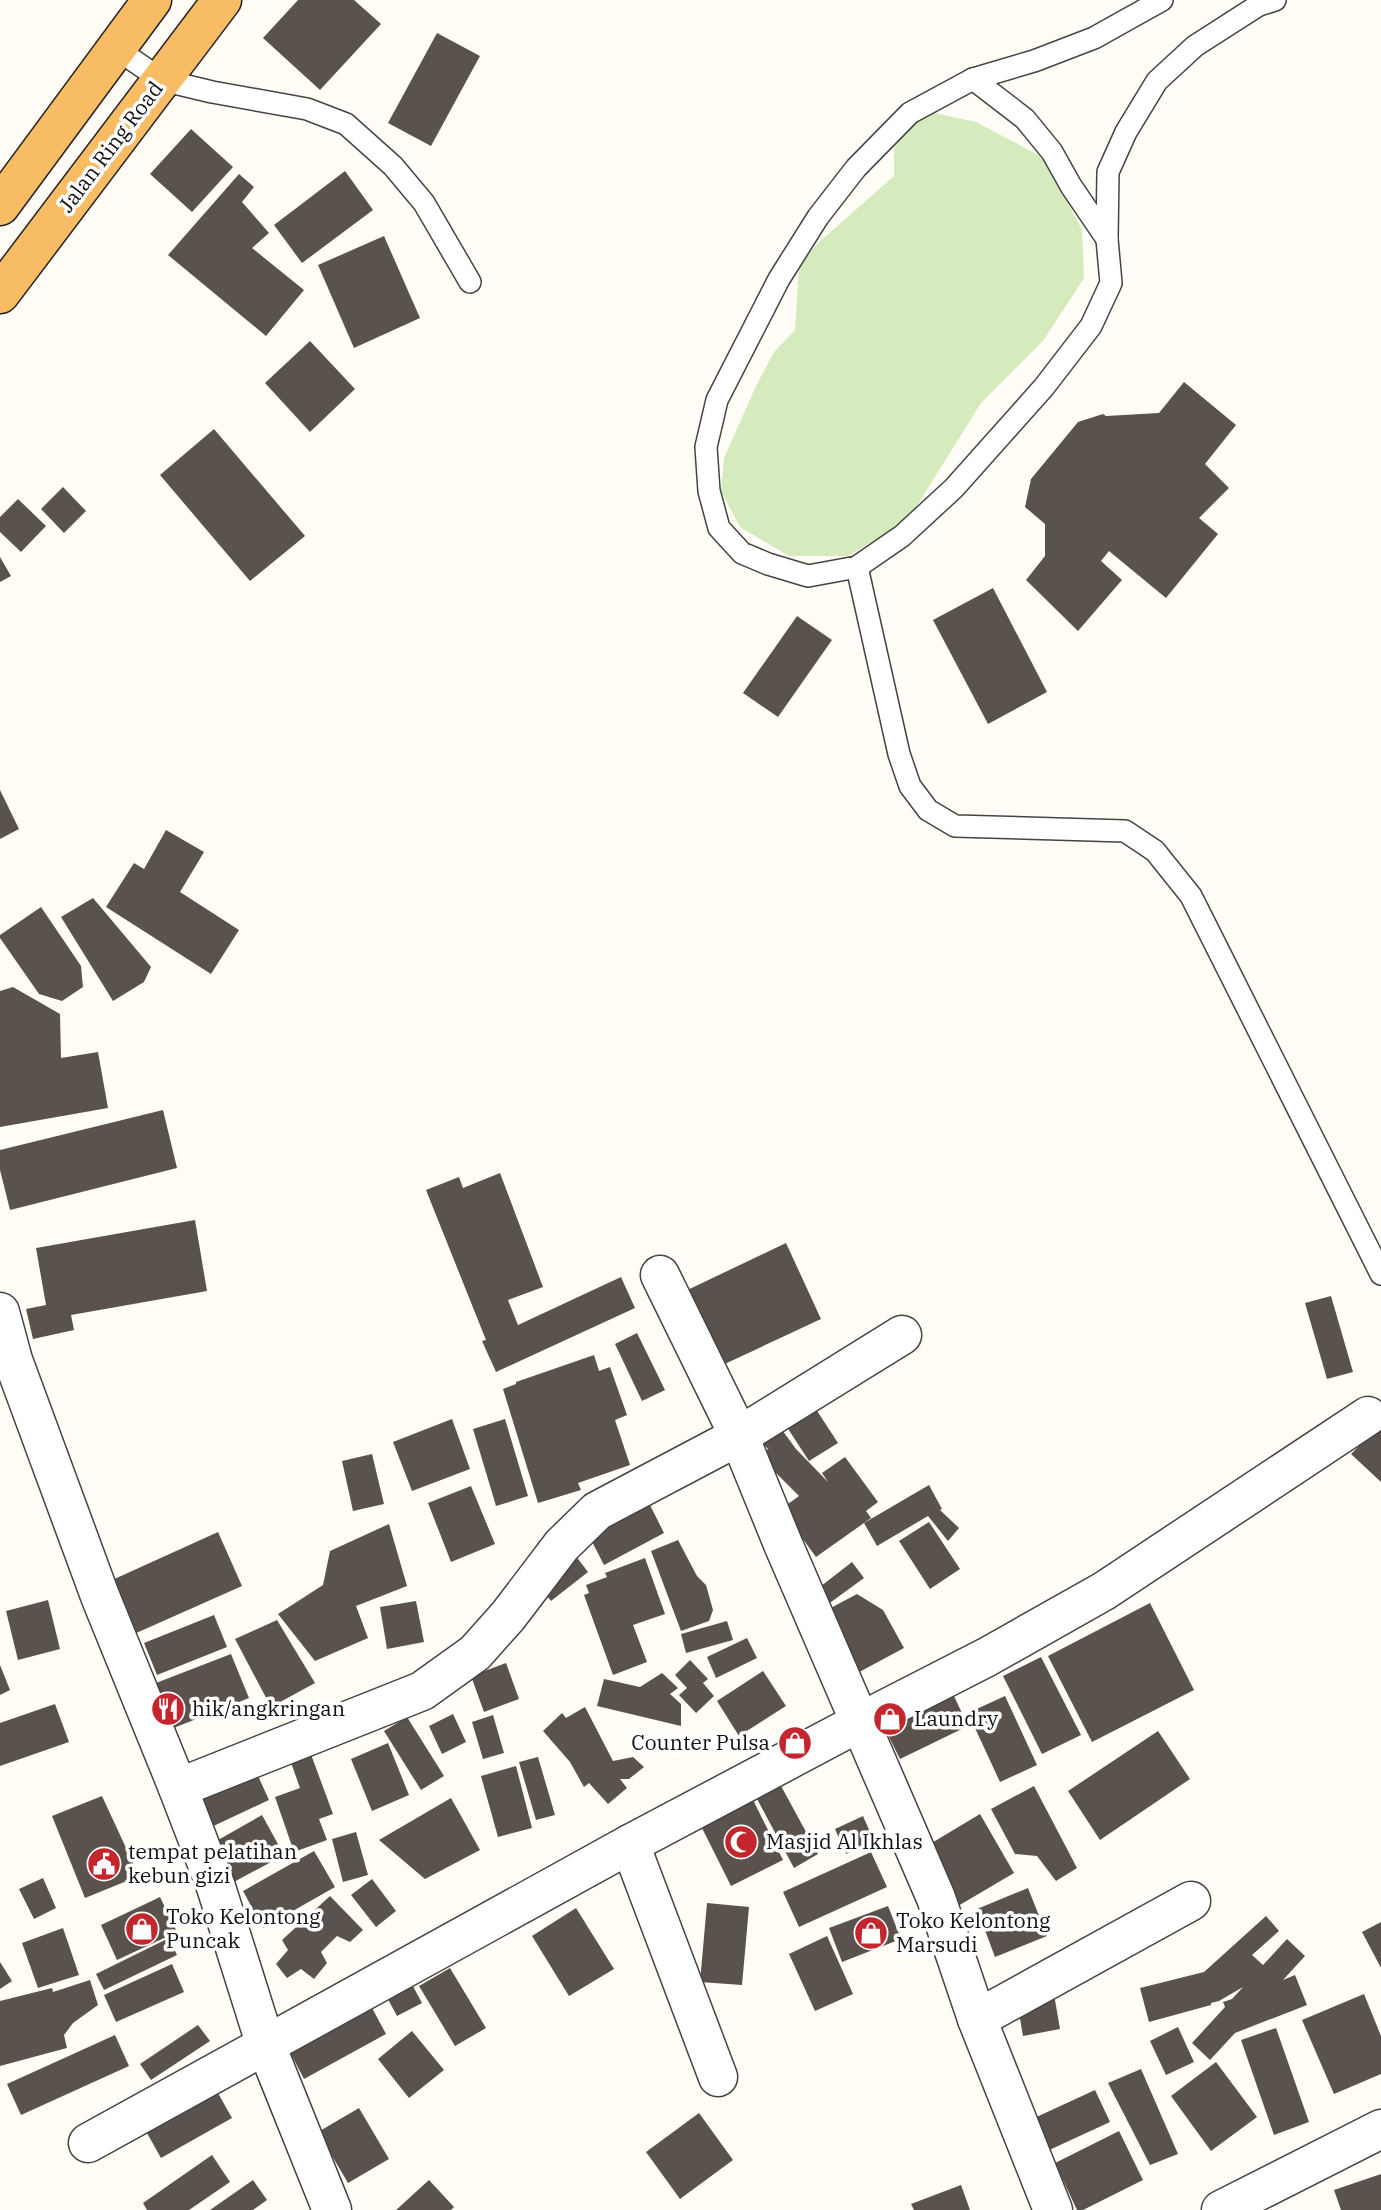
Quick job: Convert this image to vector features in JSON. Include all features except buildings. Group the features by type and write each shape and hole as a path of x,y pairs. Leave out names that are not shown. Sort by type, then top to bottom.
{"highway":[{"path":"0,206 152,0"},
{"name":"Jalan Ring Road","path":"0,294 222,0"}],"street":[{"path":"660,1275 740,1436 936,1898 976,2019 1053,2210"},
{"path":"0,1312 6,1361 216,1887 265,2043 331,2210"},
{"path":"178,1788 422,1691 475,1653 508,1616 562,1545 597,1511 740,1436 902,1335"},
{"path":"88,2143 630,1844 987,1657 1104,1591 1368,1416"},
{"path":"630,1844 718,2077"},
{"path":"976,2019 1191,1901"},
{"path":"1221,2210 1381,2129"}],"lane":[{"path":"1162,0 1094,38 1034,61 973,79 910,113 856,167 818,217 779,279 717,400 706,447 709,491 719,527 742,553 808,576 857,567 902,536 954,488 1044,387 1091,326 1111,282 1107,239 1108,172 1126,132 1157,81 1195,46 1259,5 1275,0"},
{"path":"115,48 162,80 307,109 346,124 393,166 424,203 470,282"},
{"path":"973,79 1025,119 1052,152 1071,186 1107,239"},
{"path":"857,567 899,754 910,786 928,810 955,826 1125,831 1155,851 1191,896 1381,1274"}],"green space":[{"path":"921,110 976,122 1044,158 1082,230 1084,278 1043,341 981,403 908,520 848,556 789,556 740,527 721,491 724,458 774,352 795,330 799,266 817,244 894,176 894,148"}],"place":[{"name":"hik/angkringan","path":"168,1709"},
{"name":"Laundry","path":"890,1719"},
{"name":"Counter Pulsa","path":"795,1743"},
{"name":"Masjid Al Ikhlas","path":"741,1842"},
{"name":"tempat pelatihan kebun gizi","path":"104,1864"},
{"name":"Toko Kelontong Puncak","path":"142,1929"},
{"name":"Toko Kelontong Marsudi","path":"871,1933"}]}
